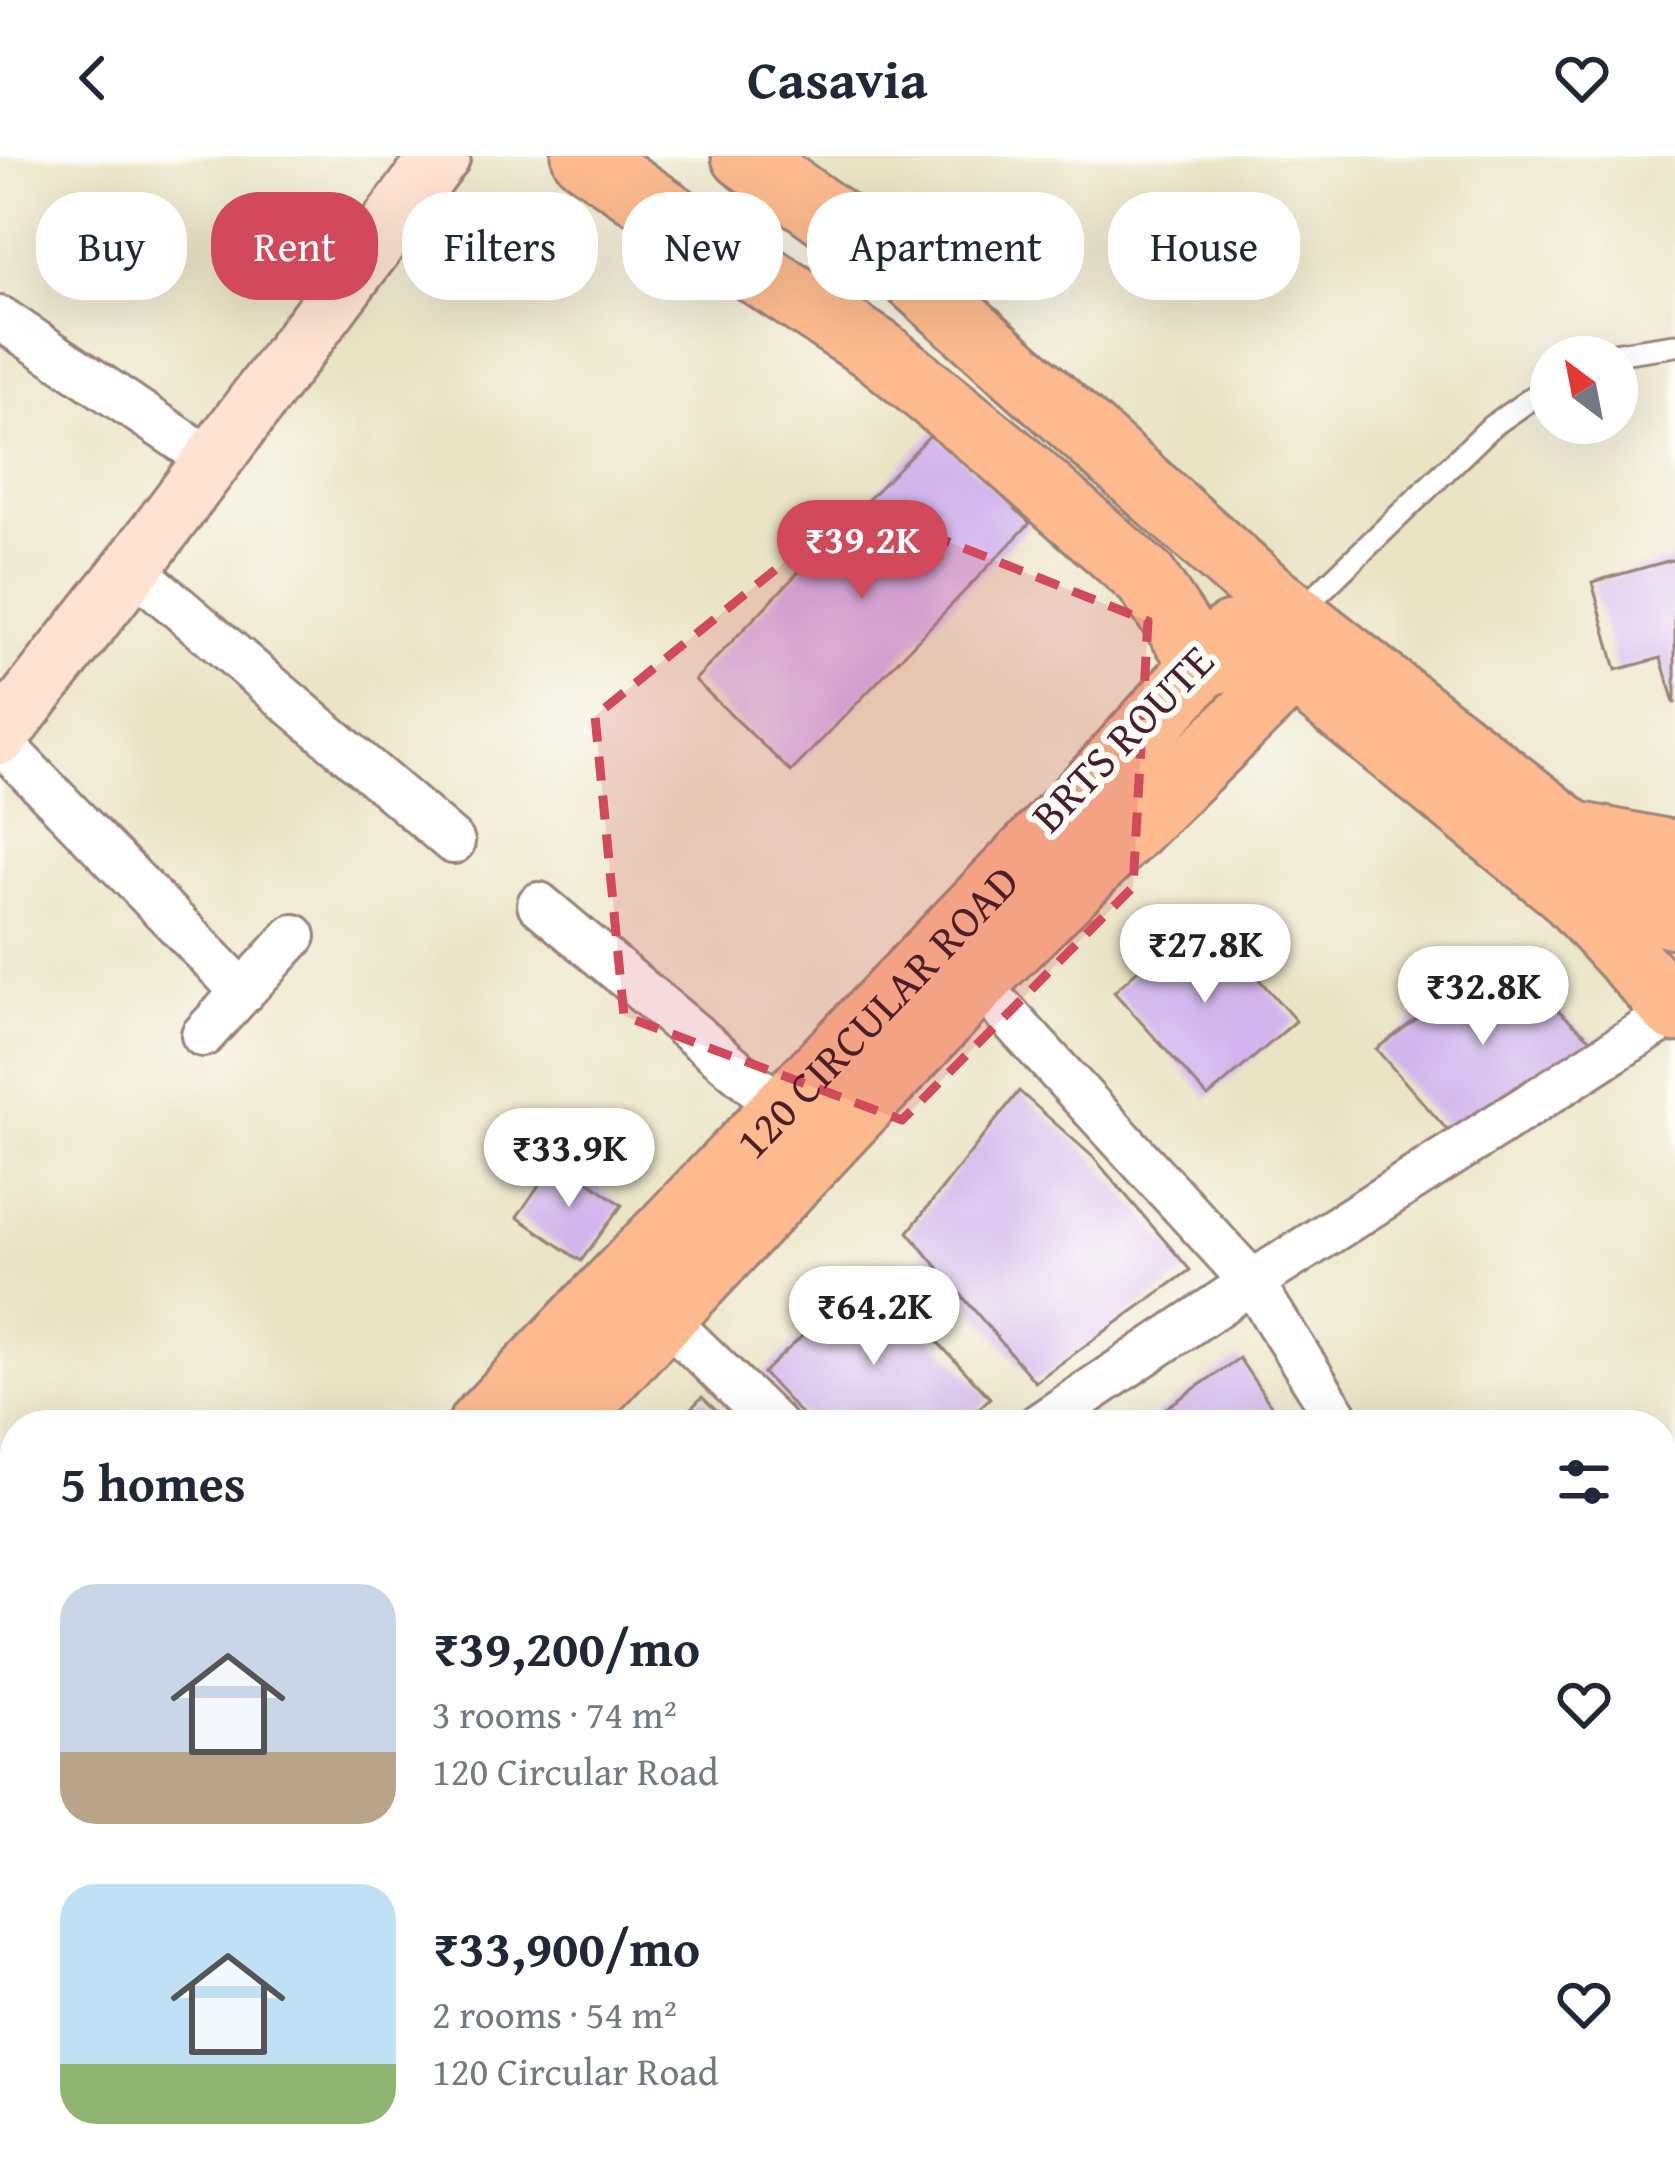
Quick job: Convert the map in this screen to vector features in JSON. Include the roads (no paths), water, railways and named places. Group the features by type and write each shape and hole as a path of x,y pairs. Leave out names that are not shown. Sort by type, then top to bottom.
{"main road":[{"path":"584,156 878,350 1146,579 1269,644 1574,833 1675,853"},
{"path":"744,156 902,268 1269,644 1567,892 1675,1011"},
{"name":"120 CIRCULAR ROAD","path":"576,1410 977,982 1269,644"},
{"name":"120 CIRCULAR ROAD","path":"494,1410 1070,812 1269,644"},
{"path":"1567,892 1675,916"}],"street":[{"path":"242,991 0,740 442,156"},
{"path":"0,318 211,460"},
{"path":"132,568 453,842"},
{"path":"539,904 783,1109"},
{"path":"203,1035 293,936"},
{"path":"977,982 1252,1282 1322,1410"},
{"path":"1061,1410 1675,1011"},
{"path":"664,1317 760,1410"}],"lane":[{"path":"1638,350 1675,345"},
{"path":"1269,644 1492,426 1530,400"}]}
